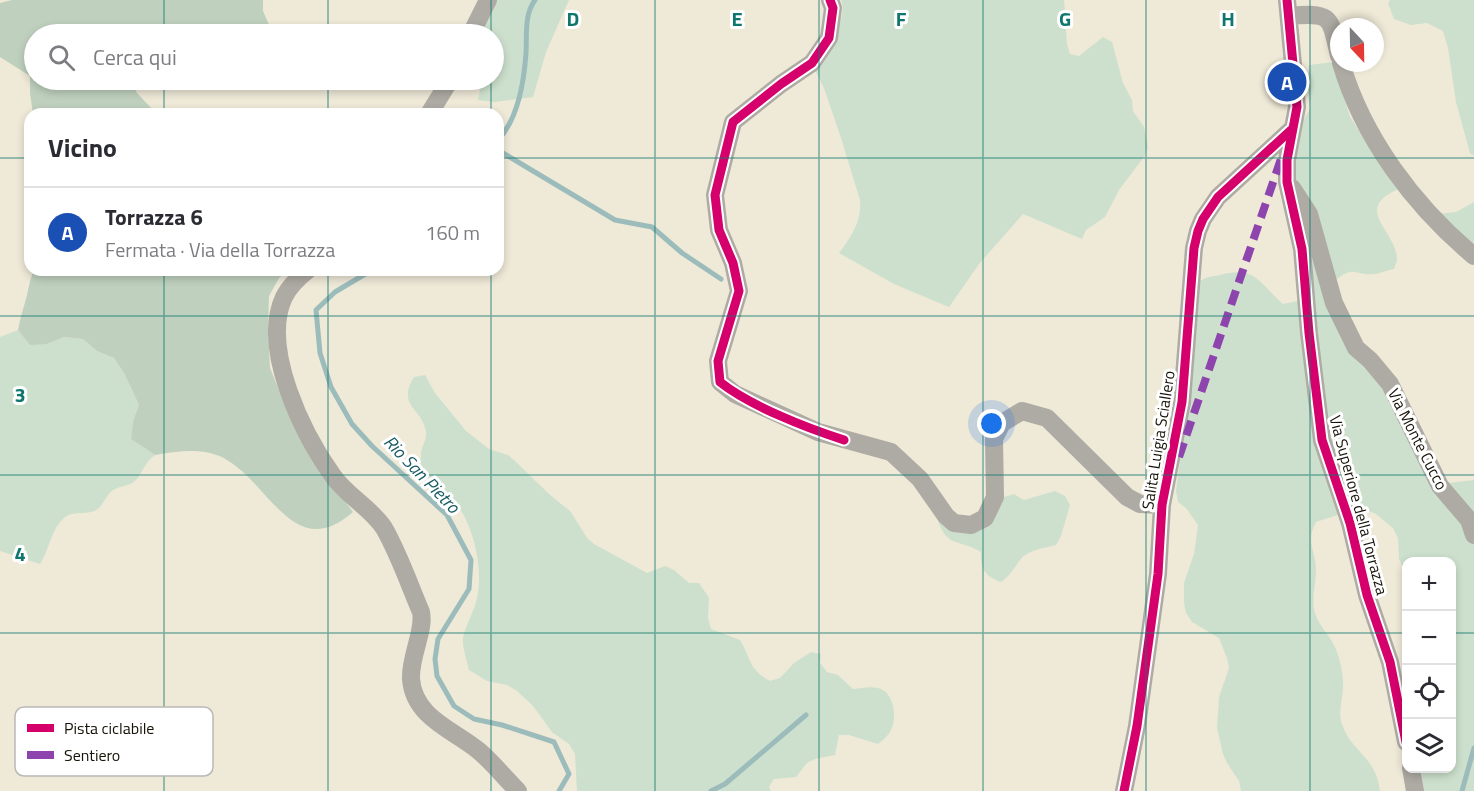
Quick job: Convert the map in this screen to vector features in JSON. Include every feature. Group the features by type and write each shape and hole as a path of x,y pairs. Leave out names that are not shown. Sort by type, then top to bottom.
{"street":[{"path":"476,24 488,0"},
{"name":"Salita Luigia Sciallero","path":"830,0 833,8 829,38 812,63 733,122 715,195 719,230 733,263 739,291 718,361 720,382 735,394 818,432 891,452 920,479 946,516 954,523 971,525 986,518 995,497 994,439 1002,423 1022,411 1047,418 1127,497 1140,504 1162,505"},
{"path":"1288,8 1316,13 1325,17 1330,23"},
{"name":"Via Superiore della Torrazza","path":"1288,8 1297,107 1291,130 1287,182 1302,249 1322,440 1350,523 1367,595 1390,663 1402,719"},
{"path":"1344,72 1350,92 1364,121 1399,176 1451,237 1474,256"},
{"path":"433,108 444,90"},
{"name":"Salita Luigia Sciallero","path":"1124,791 1137,726 1158,574 1162,505 1182,402 1194,248 1198,231 1218,197 1291,130"},
{"name":"Via Monte Cucco","path":"1287,182 1309,214 1334,303 1356,348 1370,360 1390,384 1440,486 1469,520 1474,535"},
{"path":"300,276 284,297 279,314 276,344 280,364 302,422 334,478 384,528 421,612 423,623 411,660 413,690 425,711 439,724 479,750 518,791"},
{"path":"1412,773 1415,791"}],"green space":[{"path":"12,0 263,0 263,11 269,24 24,24 24,72 0,57 0,3"},
{"path":"497,0 569,0 546,52 533,97 495,102 478,100 480,90 504,90 504,24 484,24"},
{"path":"841,0 1064,0 1067,44 1070,54 1079,56 1103,37 1112,42 1123,83 1132,100 1133,111 1144,127 1148,147 1144,157 1119,190 1105,217 1086,230 1082,239 1023,214 979,264 949,307 894,284 839,253 857,222 860,200 824,88 814,68 839,26 843,8"},
{"path":"1390,0 1474,0 1474,156 1470,153 1456,102 1448,48 1443,31 1427,23 1411,25 1394,19 1388,3"},
{"path":"1330,62 1330,72 1336,72 1350,117 1401,188 1386,196 1379,204 1377,212 1395,248 1397,259 1394,269 1375,274 1351,272 1334,281 1296,180 1294,169 1302,123 1310,109 1307,86 1309,65"},
{"path":"30,90 136,90 151,108 32,108"},
{"path":"1474,202 1474,248 1438,214 1456,212"},
{"path":"1309,242 1431,485 1474,480 1474,791 1424,791 1422,773 1456,773 1456,557 1402,557 1402,565 1399,559 1398,538 1393,528 1376,514 1366,510 1353,510 1316,522 1311,535 1316,563 1313,605 1318,620 1333,643 1340,663 1343,683 1340,714 1342,724 1351,741 1374,770 1380,791 1241,791 1239,781 1223,754 1217,728 1219,697 1229,668 1219,638 1192,622 1186,613 1184,583 1194,554 1198,525 1186,508 1178,502 1176,491 1184,444 1179,439 1199,282 1209,277 1242,272 1256,278 1283,304 1302,300"},
{"path":"32,276 282,276 269,296 270,368 290,417 322,470 353,512 333,525 315,529 299,525 285,515 243,472 227,460 201,452 183,451 155,455 131,439 133,421 139,405 114,358 97,351 83,339 64,337 47,344 30,345 18,330"},
{"path":"18,330 30,344 47,344 64,337 83,339 97,351 114,358 139,405 133,421 131,439 155,455 148,461 135,481 113,490 95,511 72,514 64,518 56,528 40,564 0,551 0,337"},
{"path":"425,375 435,393 466,431 489,449 508,455 515,461 571,512 587,538 594,544 647,573 665,566 674,570 689,583 699,583 709,598 708,618 711,629 740,640 754,668 763,677 770,681 780,678 794,663 811,652 821,654 820,663 827,672 838,675 853,689 872,687 880,688 887,693 892,702 894,720 888,734 878,744 849,735 839,735 835,755 807,763 796,777 774,779 769,787 771,791 577,791 575,754 569,744 552,732 533,706 517,691 507,685 487,681 469,670 463,638 477,598 478,559 471,531 459,507 423,474 421,457 426,432 408,395 414,377"},
{"path":"1055,491 1065,496 1070,505 1056,545 1027,554 1001,582 985,571 981,563 981,552 949,539 937,518 953,528 1001,498 1014,494 1024,500"}],"waterway":[{"name":"Rio San Pietro","path":"504,132 511,122 522,88 527,25 529,12 535,0"},
{"path":"504,154 615,220 652,227 682,253 721,279"},
{"name":"Rio San Pietro","path":"362,276 335,292 316,310 320,353 331,387 352,424 372,446 447,515 471,560 469,589 438,639 435,659 437,676 454,706 474,719 502,725 554,742 569,774 559,791"},
{"path":"711,791 725,784 806,715"},
{"path":"1462,791 1474,748"}],"marked path":[{"path":"1179,457 1282,156"}],"cycle path":[{"path":"830,0 833,8 829,38 812,63 733,122 715,195 719,230 733,263 739,291 718,361 720,382 732,391 779,416 844,440"},
{"path":"1287,0 1297,107 1287,160 1287,182 1302,249 1322,440 1350,523 1367,595 1390,662 1402,722"},
{"path":"1124,791 1137,726 1158,574 1162,505 1182,402 1194,248 1198,231 1218,197 1291,130"}],"place":[{"name":"Torrazza 6","path":"1287,82"}]}
